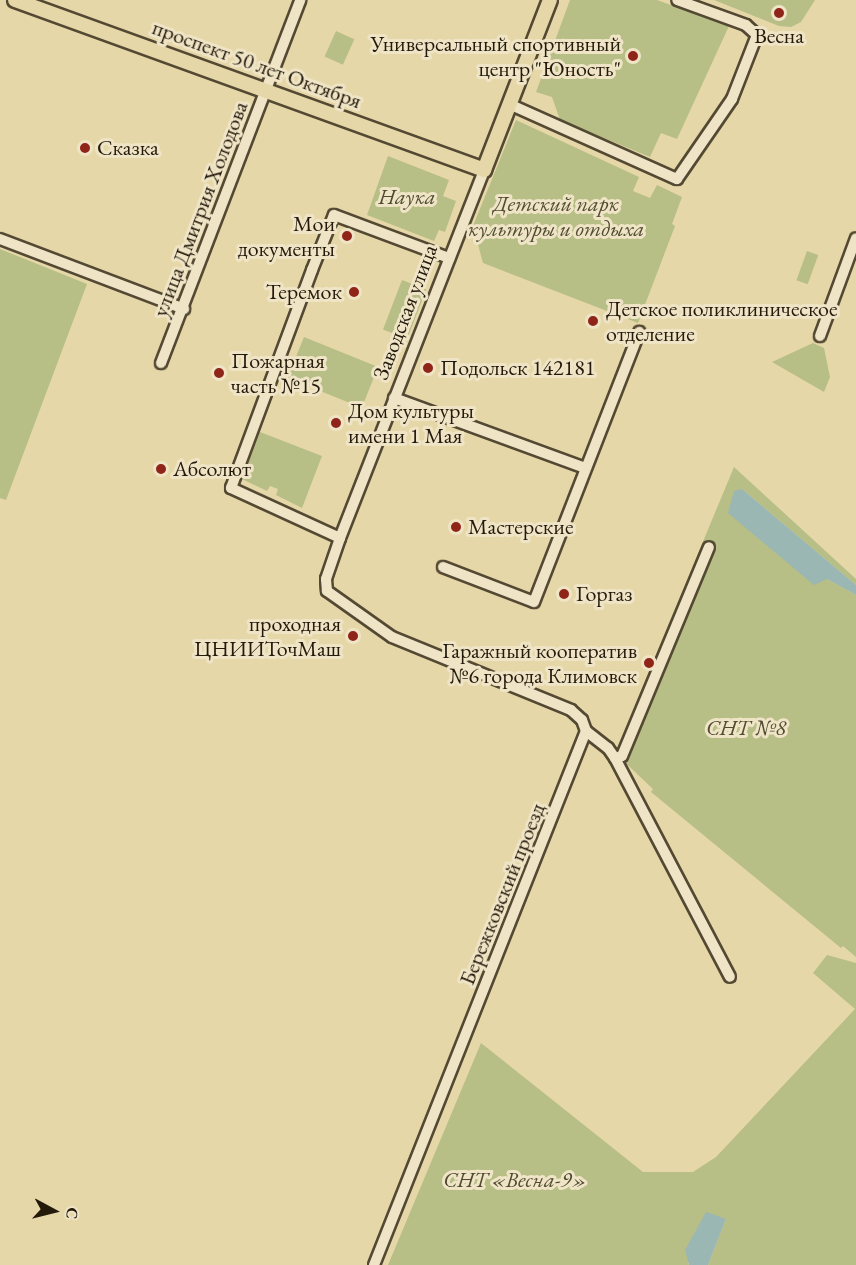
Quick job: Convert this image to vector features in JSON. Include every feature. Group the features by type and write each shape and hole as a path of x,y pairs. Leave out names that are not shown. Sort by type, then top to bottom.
{"main road":[{"name":"проспект 50 лет Октября","path":"15,0 266,89 484,170"},
{"name":"Заводская улица","path":"484,170 550,0"}],"street":[{"name":"улица Дмитрия Холодова","path":"161,363 184,309 300,0"},
{"path":"509,104 676,179 732,99 757,35 746,25 677,0"},
{"name":"Заводская улица","path":"484,170 340,537 326,579 327,591 392,637 571,710 582,720 586,731"},
{"path":"340,537 231,488 312,270 334,215 449,258"},
{"path":"0,238 184,309"},
{"path":"820,336 856,238"},
{"path":"443,567 534,602 639,332"},
{"path":"394,398 585,468"},
{"path":"615,758 622,756 709,547"},
{"path":"586,731 608,748 615,758 730,976"},
{"name":"Бережковский проезд","path":"374,1265 586,731"}],"green space":[{"name":"Универсальный спортивный центр \"Юность\"","path":"570,0 657,0 729,26 677,139 661,133 650,157 560,120 552,97 536,92"},
{"name":"Весна","path":"714,0 815,0 801,22 791,27 779,26"},
{"path":"336,31 354,39 343,65 325,57"},
{"name":"Детский парк культуры и отдыха","path":"516,120 639,177 633,191 650,198 657,185 682,197 672,224 675,226 638,323 483,263 473,226"},
{"name":"Наука","path":"388,156 449,180 443,196 456,201 445,232 439,230 434,241 367,215"},
{"path":"0,249 87,284 6,500 0,498"},
{"path":"807,251 818,255 808,284 796,280"},
{"path":"402,280 426,289 407,339 383,329"},
{"path":"304,337 378,367 362,408 288,378"},
{"path":"813,343 824,348 830,377 824,392 772,362"},
{"path":"260,432 322,456 302,508 276,495 278,489 270,486 267,491 242,479"},
{"name":"СНТ №8","path":"734,467 856,579 856,585 742,489 827,579 856,595 856,957 843,946 841,948 651,792 653,789 615,753"},
{"name":"СНТ «Весна-9»","path":"827,955 856,963 856,1265 708,1265 726,1219 688,1263 689,1265 388,1265 481,1043 643,1172 693,1172 716,1157 855,1009 813,973"}],"water":[{"path":"742,489 856,585 856,595 827,579 814,585 728,513 734,491"},
{"path":"706,1212 726,1219 708,1265 689,1265 685,1250"}],"place":[{"name":"Весна","path":"779,13"},
{"name":"Универсальный спортивный центр \"Юность\"","path":"633,56"},
{"name":"Сказка","path":"85,148"},
{"name":"Мои документы","path":"347,236"},
{"name":"Теремок","path":"354,292"},
{"name":"Детское поликлиническое отделение","path":"593,321"},
{"name":"Подольск 142181","path":"428,368"},
{"name":"Пожарная часть №15","path":"219,373"},
{"name":"Дом культуры имени 1 Мая","path":"336,423"},
{"name":"Абсолют","path":"161,469"},
{"name":"Мастерские","path":"456,527"},
{"name":"Горгаз","path":"564,594"},
{"name":"проходная ЦНИИТочМаш","path":"353,636"},
{"name":"Гаражный кооператив №6 города Климовск","path":"649,663"}]}
